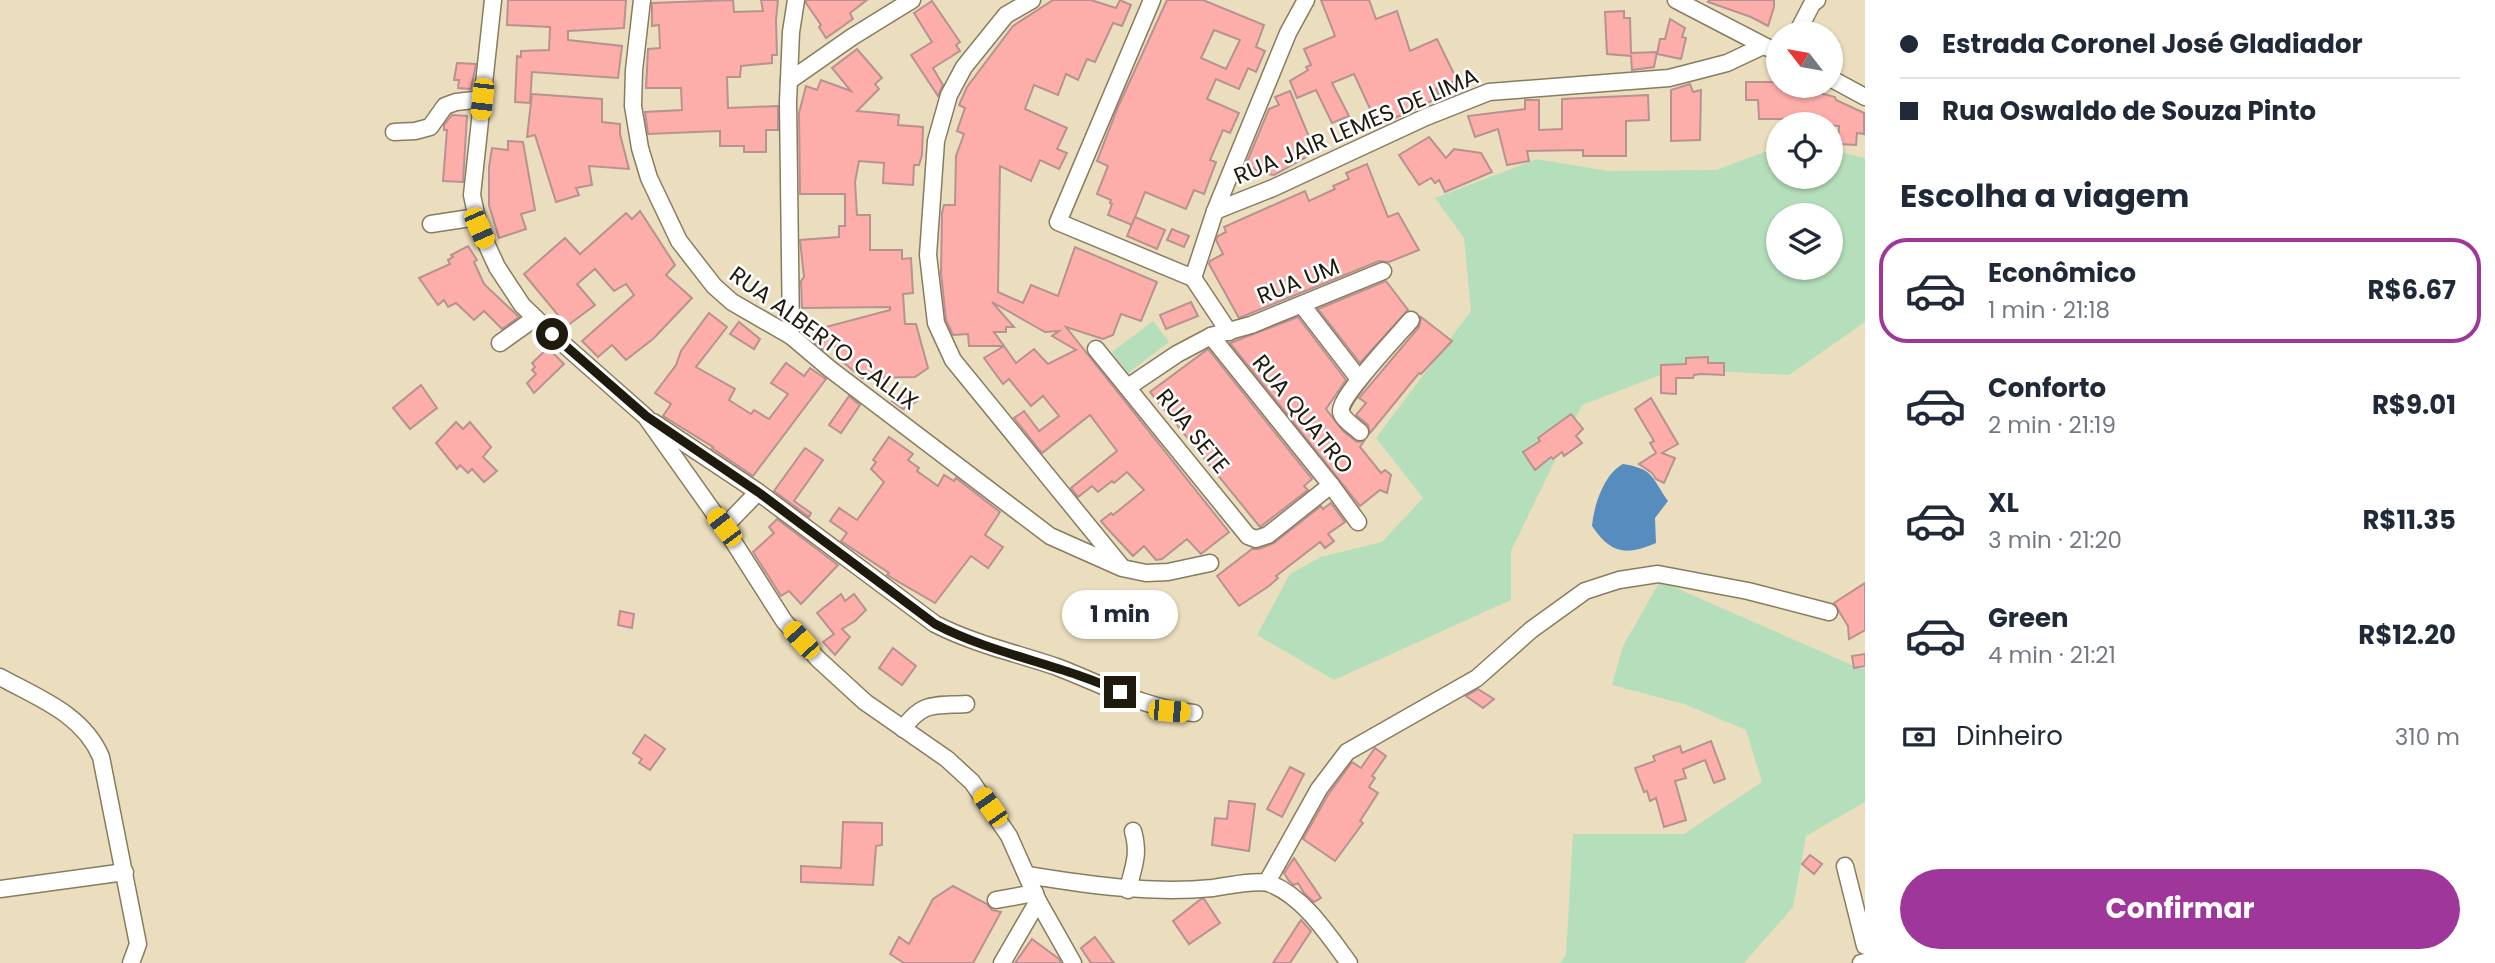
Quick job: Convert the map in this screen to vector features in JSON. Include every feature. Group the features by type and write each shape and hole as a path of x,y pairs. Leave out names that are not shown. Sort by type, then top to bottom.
{"street":[{"path":"493,0 472,195 479,228 497,267 522,304 646,416 758,492 935,624 960,637 1053,666 1169,711 1194,713"},
{"name":"RUA ALBERTO CALLIX","path":"642,0 632,106 640,148 649,178 679,240 714,286 732,302 791,336 830,369 1050,536 1122,568 1146,573 1210,564"},
{"path":"791,336 789,81 791,32 796,0"},
{"path":"789,81 912,0"},
{"path":"1032,0 1006,8 964,67 949,95 936,141 928,255 936,323 953,360 1122,568"},
{"path":"1152,0 1058,222 1193,278 1229,332"},
{"path":"1193,278 1214,211 1288,33 1306,0"},
{"path":"1676,0 1766,48"},
{"path":"1803,21 1816,0"},
{"name":"RUA JAIR LEMES DE LIMA","path":"1214,211 1273,188 1426,117 1489,92 1669,78 1766,51"},
{"path":"1843,85 1865,97"},
{"path":"394,132 430,127 445,106 482,99"},
{"path":"431,224 477,217"},
{"name":"RUA UM","path":"1128,387 1177,354 1211,336 1301,305 1383,271"},
{"path":"1301,305 1359,379"},
{"path":"500,343 536,318"},
{"path":"1360,432 1342,416 1340,409 1359,379 1412,320"},
{"name":"RUA QUATRO","path":"1211,336 1358,522"},
{"name":"RUA SETE","path":"1096,349 1210,486 1243,531 1256,539 1268,535 1331,485"},
{"path":"646,416 724,527 784,621 818,659 865,702 947,759 972,782 1009,836 1036,897 1073,963"},
{"path":"724,527 758,492"},
{"path":"1266,882 1320,789 1347,752 1477,678 1531,630 1585,591 1619,580 1658,574 1767,595 1829,612"},
{"path":"0,677 74,719 96,745 101,757 125,872 138,944 136,960"},
{"path":"903,729 918,710 929,706 966,704"},
{"path":"1128,890 1136,861 1137,847 1133,831"},
{"path":"1844,866 1865,946"},
{"path":"0,889 125,872"},
{"path":"1027,875 1128,890 1188,890 1266,882 1294,898 1349,963"},
{"path":"996,900 1036,897"},
{"path":"1002,963 1036,897"}],"green space":[{"path":"1766,151 1766,189 1843,189 1843,153 1865,158 1865,322 1789,375 1676,369 1582,405 1511,551 1511,600 1334,680 1257,635 1290,574 1321,557 1382,542 1423,498 1376,438 1471,311 1464,238 1435,198 1537,159 1609,171 1716,170"},
{"path":"1153,321 1169,342 1128,373 1112,352"},
{"path":"1660,581 1861,669 1865,668 1865,802 1806,836 1793,907 1744,963 1560,963 1566,955 1573,834 1684,834 1762,782 1746,730 1684,704 1612,685 1623,646"}],"water":[{"path":"1623,464 1641,469 1652,476 1668,501 1655,518 1656,543 1628,551 1613,547 1592,526 1605,482"}],"building":[{"path":"508,0 626,0 624,28 568,31 568,40 622,46 618,78 532,72 530,103 515,102 517,56 521,57 521,51 549,50 550,27 507,25"},
{"path":"733,0 734,12 763,11 761,0 778,0 777,55 772,55 772,63 741,66 740,77 727,77 728,108 778,106 778,130 766,130 766,152 744,152 744,146 720,146 720,131 648,134 645,112 682,110 681,88 646,88 648,49 660,48 659,25 652,26 652,3"},
{"path":"806,0 867,0 850,13 853,19 826,38"},
{"path":"1053,0 1091,0 1116,8 1120,0 1131,5 1122,26 1113,23 1095,62 1087,59 1078,80 1066,74 1058,95 1034,85 1025,109 1067,128 1057,149 1067,153 1059,169 1040,160 1031,181 1000,166 998,292 1023,303 1031,285 1058,296 1075,247 1157,282 1141,321 1121,314 1113,335 1103,339 1066,327 1229,532 1201,554 1187,539 1162,559 1156,560 1144,546 1133,556 1101,521 1111,513 1113,515 1144,490 1127,472 1098,492 1092,486 1078,497 1071,488 1117,451 1090,415 1042,453 1014,418 1024,411 1039,431 1059,416 1043,396 1031,406 1009,379 1003,384 984,358 1004,346 969,346 968,334 953,335 946,320 941,273 942,213 944,205 955,205 956,156 964,134 957,131 965,108 959,105 967,87 1013,26","holes":["992,302 1045,332 1059,331 1052,336 1076,350 1048,364 1034,349 1016,363 994,332 1006,332 1006,327 1014,327"]},
{"path":"1167,0 1203,0 1264,25 1256,47 1265,51 1256,72 1248,68 1239,89 1216,79 1207,99 1239,113 1230,133 1223,130 1210,160 1216,162 1204,194 1194,190 1186,209 1145,192 1132,225 1108,215 1111,200 1097,194 1108,166 1097,161 1118,107","holes":["1214,30 1240,40 1226,69 1201,58"]},
{"path":"1321,0 1369,0 1376,19 1397,11 1410,51 1437,39 1457,80 1436,89 1440,97 1378,126 1354,74 1332,83 1349,116 1332,123 1316,90 1297,98 1290,81 1308,70 1306,67 1311,65 1304,49 1335,36"},
{"path":"1774,0 1774,7 1766,25 1708,2"},
{"path":"932,1 960,42 956,45 960,51 933,68 943,85 938,96 911,55 932,42 914,13"},
{"path":"1624,11 1624,18 1630,18 1631,53 1657,52 1654,67 1632,70 1631,56 1607,54 1605,12"},
{"path":"1670,19 1685,28 1682,37 1686,38 1681,59 1657,54 1660,39 1665,39"},
{"path":"857,49 882,78 875,84 879,89 857,111 899,115 898,125 923,127 922,155 919,165 914,165 913,185 883,183 884,163 859,161 855,182 857,215 870,215 870,250 902,250 902,259 911,258 913,293 903,294 905,324 916,324 928,368 915,377 862,378 843,362 832,341 823,350 815,343 811,331 890,310 890,307 802,308 801,281 804,277 800,240 839,237 839,226 845,226 845,194 800,194 799,113 806,86 817,90 821,80 851,91 832,68"},
{"path":"457,63 476,64 471,89 458,88 459,80 454,80"},
{"path":"1746,82 1766,82 1766,98 1835,98 1864,113 1864,134 1857,133 1856,145 1843,144 1843,112 1766,112 1766,119 1759,119 1758,100 1746,100"},
{"path":"1690,84 1693,92 1701,90 1700,140 1671,141 1671,90"},
{"path":"1290,91 1312,144 1304,147 1308,156 1274,175 1262,173 1246,164 1269,109 1279,105 1275,97"},
{"path":"532,94 602,99 602,122 620,124 629,169 589,166 592,185 576,188 579,195 556,202 535,135 527,137"},
{"path":"1648,95 1649,120 1626,121 1626,156 1583,156 1583,150 1527,151 1529,161 1507,165 1498,129 1475,137 1468,116 1525,109 1525,100 1539,100 1539,130 1562,129 1562,99"},
{"path":"452,115 467,116 463,182 443,181 447,130 444,130 444,125"},
{"path":"1429,137 1446,158 1454,149 1481,153 1492,172 1445,192 1439,180 1435,183 1431,178 1419,185 1399,155"},
{"path":"508,141 523,142 535,210 521,214 526,229 499,238 489,205 489,167 492,148 508,150"},
{"path":"1367,164 1388,217 1398,213 1419,250 1389,262 1379,261 1239,318 1209,264 1223,254 1216,240 1226,232 1224,227 1305,191 1309,201 1335,189 1333,186 1349,179 1346,173"},
{"path":"640,211 675,265 666,275 692,298 653,339 626,360 612,345 598,357 582,341 634,295 626,284 614,291 595,269 577,284 595,305 567,326 524,274 565,238 580,254 626,213 632,219"},
{"path":"1135,217 1165,230 1157,249 1127,236"},
{"path":"1172,229 1189,236 1184,247 1167,240"},
{"path":"468,246 477,260 474,262 484,284 519,317 502,329 484,311 474,320 456,303 448,307 444,300 438,305 419,278 450,264 448,260 453,257 451,255"},
{"path":"1386,281 1408,310 1360,363 1318,309"},
{"path":"1191,302 1198,316 1166,329 1160,315"},
{"path":"709,313 727,327 696,367 735,389 729,400 751,414 754,410 769,419 788,394 771,383 786,363 804,376 810,368 826,379 753,476 663,416 671,404 655,393"},
{"path":"1298,317 1346,380 1326,409 1343,431 1357,442 1364,441 1360,447 1381,473 1385,470 1391,475 1387,493 1380,490 1360,506 1230,343"},
{"path":"1421,317 1452,341 1421,374 1419,373 1370,433 1368,425 1356,415 1366,403 1359,398 1419,327"},
{"path":"739,322 760,339 754,349 730,334"},
{"path":"548,348 564,364 534,393 527,383 536,374 532,370 535,367 532,363"},
{"path":"1208,349 1312,479 1304,486 1308,490 1260,527 1150,392"},
{"path":"1708,357 1708,363 1724,363 1724,375 1701,374 1694,375 1693,378 1676,378 1676,394 1661,393 1661,365 1686,364 1686,358"},
{"path":"421,385 437,408 410,429 393,408"},
{"path":"911,389 917,401 903,409 892,401"},
{"path":"849,396 860,405 841,433 829,425"},
{"path":"1651,398 1678,444 1662,453 1675,458 1664,483 1639,464 1656,453 1650,443 1654,441 1635,409"},
{"path":"1571,414 1583,429 1576,436 1582,443 1564,456 1562,452 1553,459 1551,457 1535,470 1523,452"},
{"path":"456,422 463,429 470,422 491,447 483,457 497,471 484,482 472,469 468,473 460,465 457,469 436,443"},
{"path":"889,437 913,454 908,460 919,468 917,471 938,486 944,475 954,481 956,478 1000,512 985,535 1003,547 988,568 971,556 935,603 887,575 889,573 841,541 847,533 830,521 839,508 857,520 884,482 871,469 876,462 873,460"},
{"path":"805,448 823,460 794,501 811,513 809,517 774,491"},
{"path":"1331,503 1345,522 1328,534 1334,541 1325,548 1320,542 1276,576 1278,578 1269,586 1239,606 1217,576 1252,549 1274,543 1321,506 1323,509"},
{"path":"777,519 838,565 801,604 789,591 781,596 753,552 774,533 769,527"},
{"path":"1865,583 1865,630 1849,639 1848,626 1834,603"},
{"path":"841,594 845,601 854,594 866,610 842,629 850,637 835,655 823,642 834,634 817,613"},
{"path":"620,611 634,614 632,628 618,625"},
{"path":"893,648 916,666 902,685 879,668"},
{"path":"1865,654 1865,666 1854,668 1852,656"},
{"path":"1478,689 1494,699 1483,708 1466,696"},
{"path":"645,735 665,749 650,770 639,763 642,759 633,753"},
{"path":"1711,741 1725,779 1714,783 1705,760 1683,769 1686,778 1675,781 1686,820 1664,827 1656,798 1650,801 1635,768 1655,761 1653,756 1680,746 1682,753"},
{"path":"1375,748 1386,756 1372,776 1375,778 1369,787 1378,793 1360,821 1363,823 1335,861 1303,839 1328,795 1352,762 1361,768"},
{"path":"1290,767 1304,774 1282,817 1267,809"},
{"path":"1229,801 1255,804 1249,851 1212,845 1215,818 1227,819"},
{"path":"843,822 882,823 882,845 876,846 873,885 801,882 801,866 841,868"},
{"path":"1810,855 1822,864 1814,874 1802,864"},
{"path":"1294,858 1321,898 1314,902 1298,883 1294,885 1284,873"},
{"path":"953,886 987,904 992,910 1001,912 973,963 904,963 890,954 899,937 909,944 933,899"},
{"path":"1204,899 1220,923 1189,944 1173,921"},
{"path":"1301,920 1311,931 1290,963 1273,963"},
{"path":"1095,937 1114,963 1091,963 1081,948"},
{"path":"1032,939 1059,959 1061,963 1015,963"}],"route":[{"path":"552,334 646,416 758,492 935,624 960,637 1053,666 1120,692"}]}
